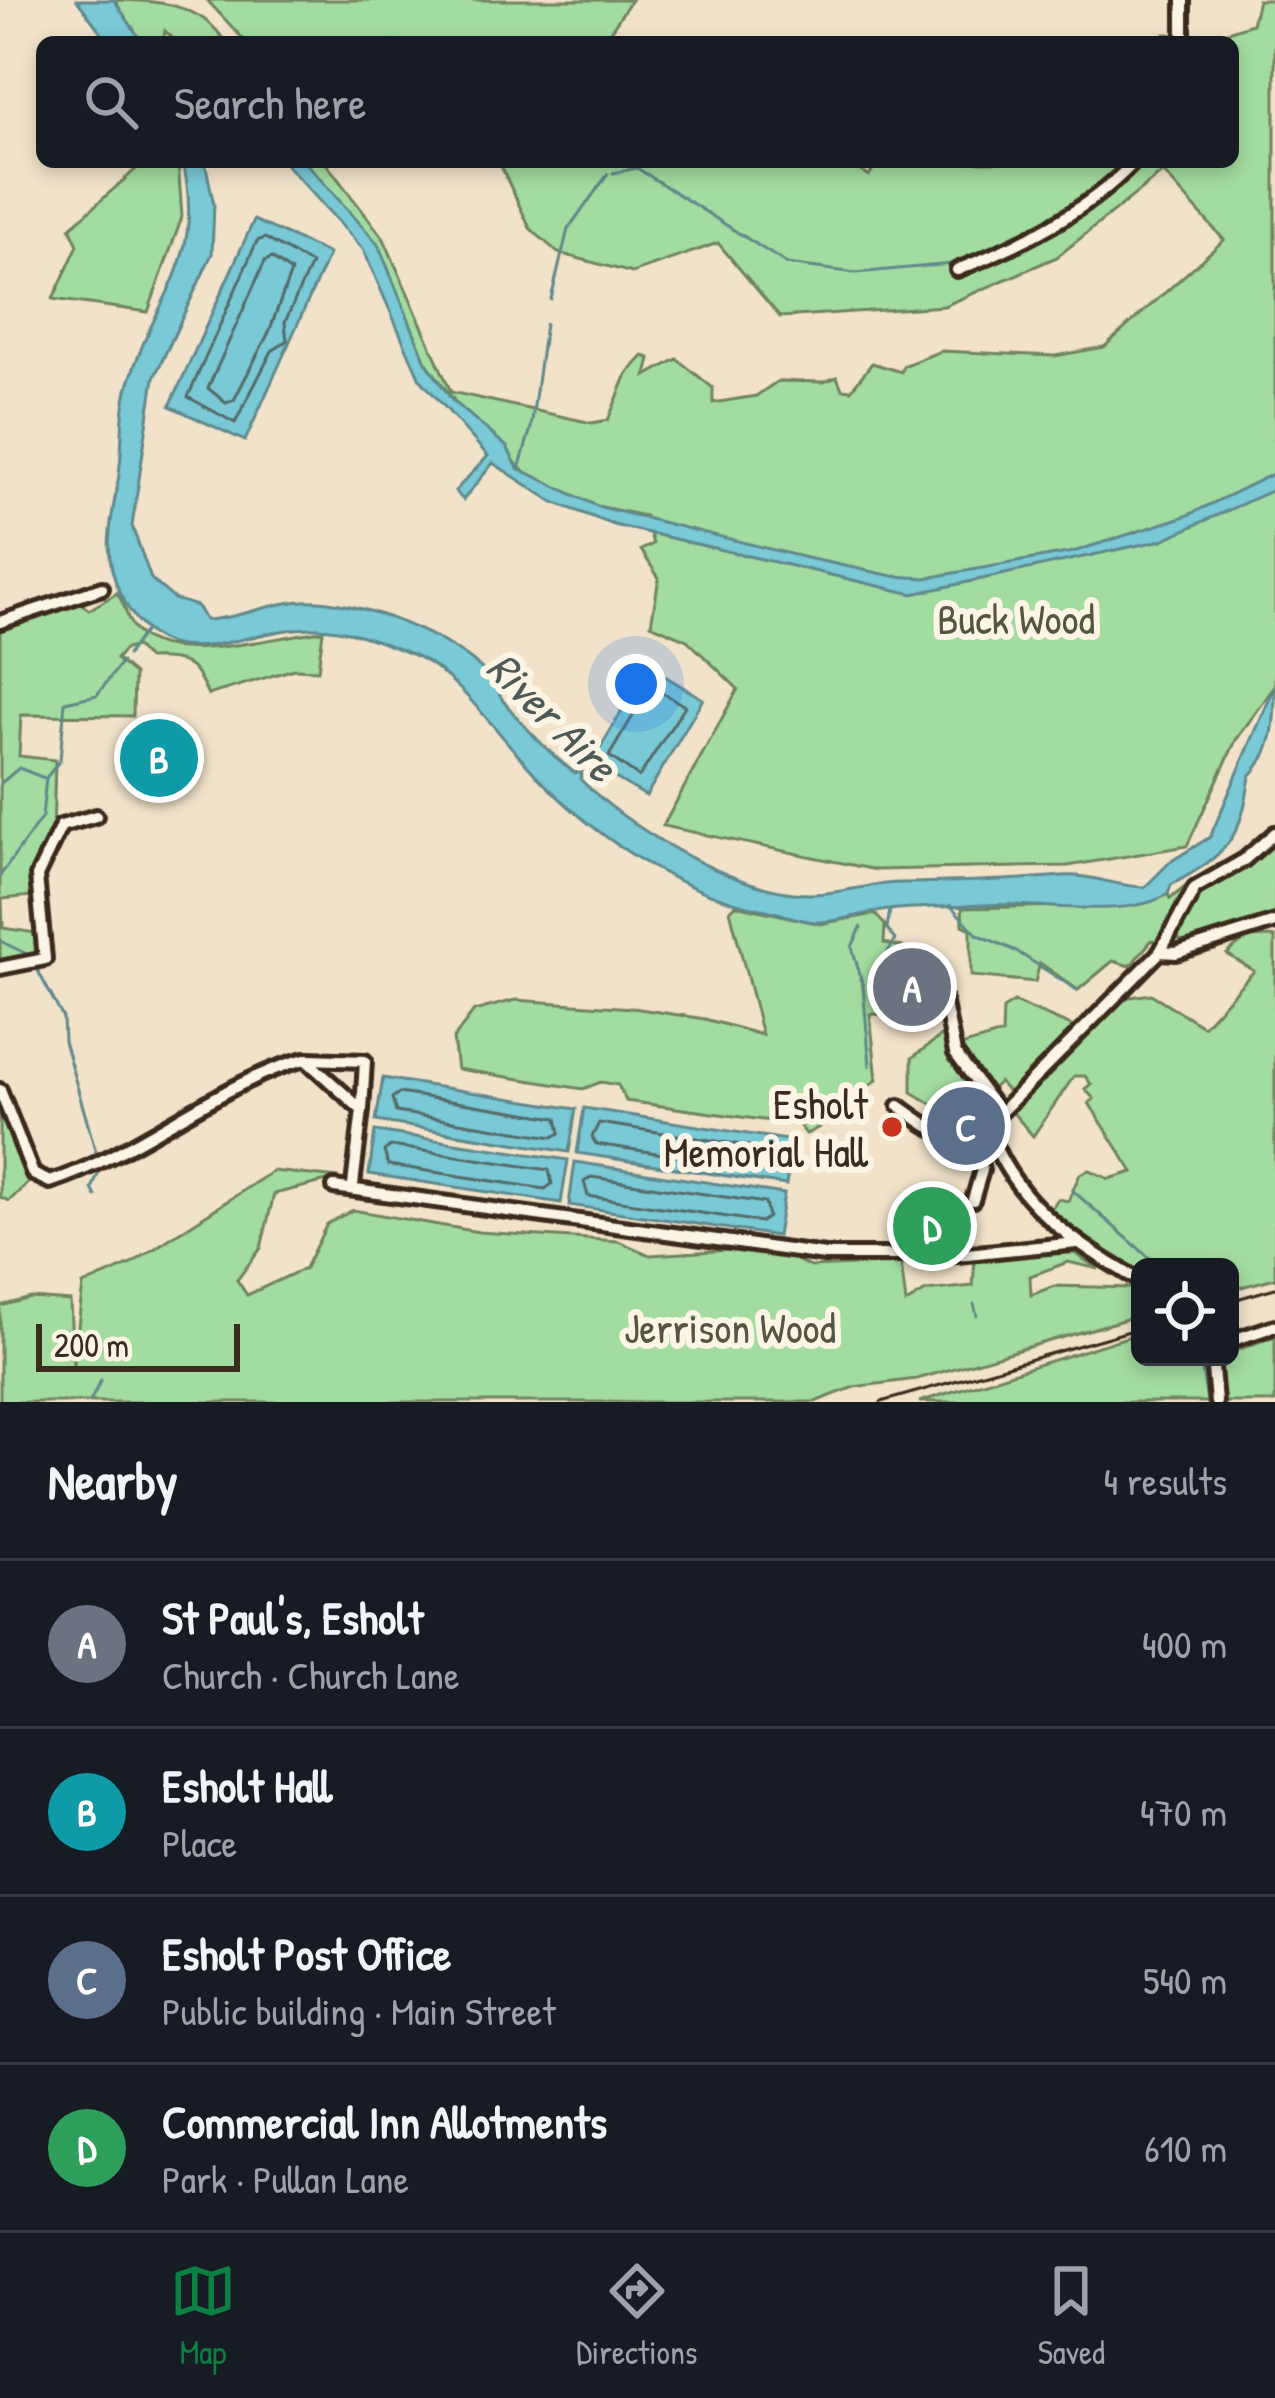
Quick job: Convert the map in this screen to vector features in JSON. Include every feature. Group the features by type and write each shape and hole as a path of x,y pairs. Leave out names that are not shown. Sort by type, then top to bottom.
{"street":[{"path":"1183,0 1183,36"},
{"path":"957,270 1033,236 1128,168"},
{"path":"0,622 102,588"},
{"path":"0,968 45,958 38,866 61,826 96,816"},
{"path":"899,1106 952,1138 974,1135 987,1126 1160,952 1195,888 1244,860 1275,833"},
{"path":"1160,952 1176,953 1275,922"},
{"path":"943,1007 955,1053 998,1111"},
{"path":"0,1090 33,1174 50,1182 305,1059 364,1060 353,1185"},
{"path":"305,1059 362,1110"},
{"path":"987,1126 1028,1201 1077,1243 1131,1276"},
{"path":"973,1200 982,1171 974,1135"},
{"path":"334,1186 353,1185 838,1256 982,1254 1077,1243"},
{"path":"1239,1338 1275,1326"},
{"path":"1213,1366 1216,1402"}],"green space":[{"path":"114,0 176,6 204,19 220,36 170,36 165,31 164,36 138,36"},
{"path":"207,0 631,0 607,36 240,36"},
{"name":"Buck Wood","path":"1258,0 1275,0 1275,686 1236,740 1187,846 1068,866 876,870 663,826 738,689 687,640 651,624 659,578 641,550 653,544 645,516 597,506 527,474 461,410 426,362 378,244 310,168 330,168 384,239 451,392 592,423 608,420 627,374 643,356 650,358 646,376 677,359 713,388 713,403 756,396 778,381 824,382 837,377 842,389 851,390 872,363 901,372 903,366 941,351 1055,356 1104,347 1224,240 1163,172 1057,257 944,306 780,317 718,243 632,273 558,253 530,228 502,168 855,168 869,176 874,168 1239,168 1239,36 1215,36 1252,24"},
{"path":"137,168 178,168 182,217 148,312 53,299 78,245 70,228"},
{"path":"117,593 132,626 146,639 167,646 222,647 323,631 318,670 294,669 208,695 186,664 148,659 136,647 125,649 116,659 134,674 133,716 21,715 19,756 55,760 53,836 32,867 33,896 2,899 3,928 36,933 40,952 0,963 0,630 80,603 89,610"},
{"path":"1275,837 1275,919 1190,946 1174,936 1210,880"},
{"path":"1190,883 1161,945 1152,940 1130,966 1113,961 1078,990 1040,963 1035,982 971,976 971,929 963,925 962,908 1137,905 1168,894 1170,899"},
{"path":"736,905 820,924 875,914 885,925 884,943 902,947 932,973 934,986 915,972 896,988 895,1015 870,1014 877,1080 816,1129 806,1134 799,1125 626,1101 618,1085 601,1082 583,1089 457,1069 453,1039 474,1011 515,1000 633,1008 705,1019 762,1035 730,910"},
{"path":"1275,937 1275,1278 1239,1288 1239,1258 1131,1258 1131,1269 1046,1215 1058,1199 1068,1201 1080,1174 1089,1170 1109,1179 1133,1172 1089,1103 1094,1099 1085,1089 1091,1084 1085,1076 1074,1076 1033,1136 1009,1108 1124,998 1151,994 1203,1026 1254,971 1227,954 1246,938"},
{"path":"1014,1002 1074,1027 1011,1095 999,1082 988,1092 957,1047 1002,1034 1003,1009"},
{"path":"942,1035 959,1072 979,1091 973,1114 942,1110 912,1092 912,1058"},
{"path":"0,1105 31,1180 9,1201 0,1197"},
{"name":"Jerrison Wood","path":"273,1171 339,1178 274,1194 261,1248 237,1280 247,1295 305,1268 327,1224 353,1210 479,1232 618,1241 650,1255 731,1250 787,1255 810,1267 901,1263 906,1303 926,1291 973,1286 975,1258 1074,1253 1099,1269 1068,1262 1030,1276 1031,1295 1054,1286 1131,1288 1131,1318 917,1379 854,1387 815,1402 0,1402 0,1306 31,1298 70,1301 73,1368 83,1285 131,1264"},
{"path":"923,1186 971,1203 953,1249 889,1252"},
{"path":"1131,1336 1131,1366 1207,1366 1212,1402 919,1402"},
{"path":"1275,1336 1275,1402 1220,1402 1218,1366 1239,1366 1239,1349"}],"water":[{"path":"77,0 114,0 138,36 104,36"},
{"name":"River Aire","path":"184,168 206,168 214,205 212,254 154,378 132,526 151,579 174,599 197,606 205,620 303,601 350,606 404,623 476,663 537,739 575,773 582,771 580,779 650,834 737,878 807,894 888,884 1063,876 1145,887 1170,862 1210,837 1275,686 1269,746 1250,776 1242,815 1229,843 1171,885 1168,894 1128,907 1001,904 805,921 702,891 612,841 559,798 446,676 414,655 355,634 318,628 207,646 160,640 139,623 121,595 111,565 109,538 129,383 183,254 188,197"},
{"path":"289,168 310,168 378,244 426,362 452,400 507,447 518,468 597,506 802,557 926,578 1073,552 1186,516 1275,473 1275,489 1162,540 913,594 614,525 553,502 493,463 463,500 455,491 488,456 420,379 363,249"},
{"path":"254,220 329,254 245,441 170,406"},
{"path":"648,666 703,699 646,796 591,764"},
{"path":"383,1078 576,1109 569,1152 376,1121"},
{"path":"584,1108 793,1141 786,1185 577,1153"},
{"path":"375,1131 568,1160 561,1203 369,1174"},
{"path":"575,1162 784,1194 777,1236 569,1205"}],"waterway":[{"path":"1177,31 1178,14"},
{"path":"613,173 637,168 787,264 856,273 962,263"},
{"path":"551,299 568,229 608,174"},
{"path":"519,469 531,428 545,324"},
{"path":"127,655 144,632"},
{"path":"0,876 42,817 46,778 60,760 65,702 97,695 122,662"},
{"path":"0,784 19,768 44,778"},
{"path":"950,905 977,934 1016,951 1077,990"},
{"path":"890,910 887,928 895,940 878,969 876,999 894,1012"},
{"path":"861,927 852,947 863,986 870,1066"},
{"path":"0,941 31,956"},
{"path":"37,969 63,1018 64,1041 97,1156"},
{"path":"96,1196 92,1189 101,1167"},
{"path":"1072,1190 1150,1258"},
{"path":"974,1304 977,1316"},
{"path":"1201,1366 1207,1402"},
{"path":"90,1402 101,1380"}],"railway":[{"path":"1239,1298 1275,1288"},
{"path":"881,1402 1131,1331"}],"place":[{"name":"Esholt Hall","path":"159,758"},
{"name":"St Paul's, Esholt","path":"912,987"},
{"name":"Esholt Post Office","path":"966,1126"},
{"name":"Esholt Memorial Hall","path":"892,1127"},
{"name":"Commercial Inn Allotments","path":"932,1226"}]}
